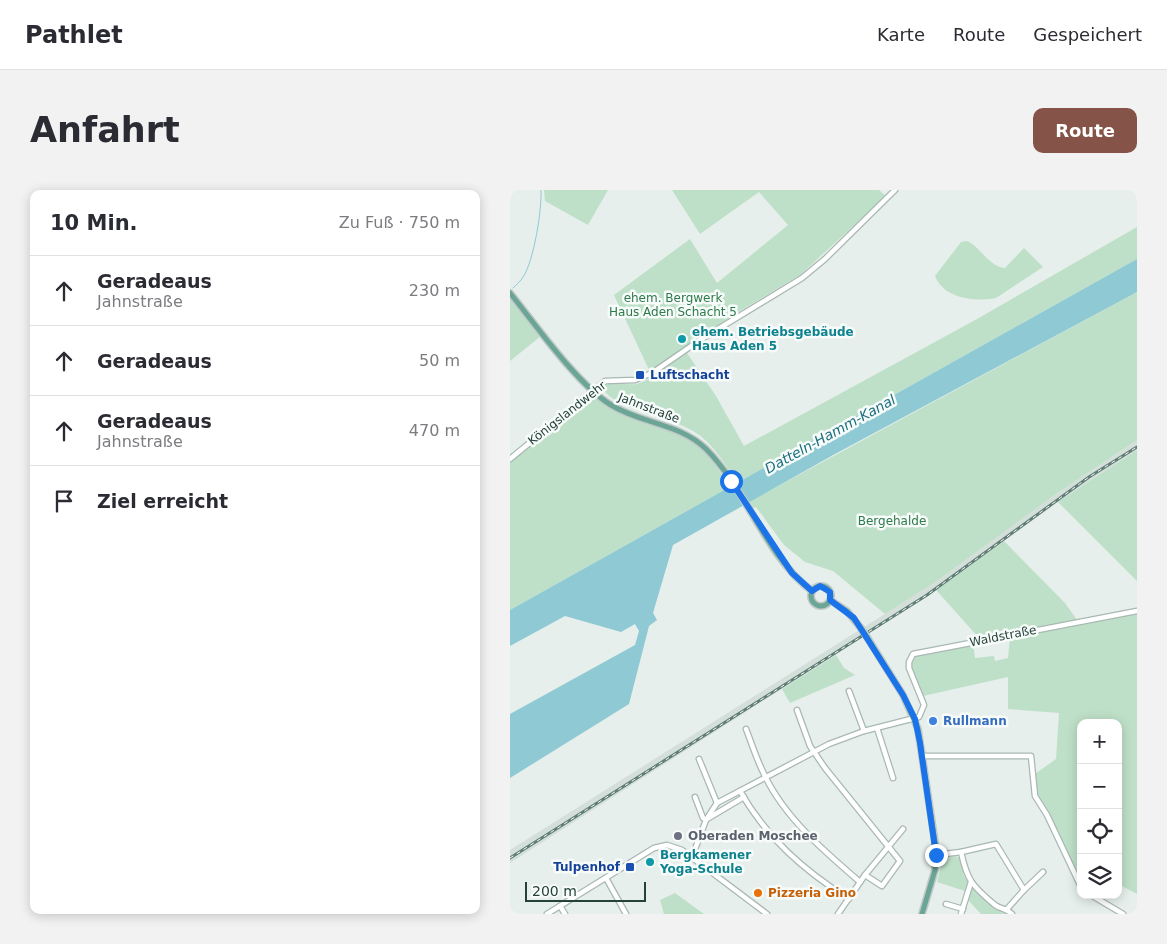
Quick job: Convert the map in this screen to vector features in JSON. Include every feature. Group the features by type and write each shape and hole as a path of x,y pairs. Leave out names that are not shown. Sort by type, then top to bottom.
{"main road":[{"name":"Jahnstraße","path":"510,293 592,390 621,410 672,426 690,436 706,449 731,481 792,573 812,591"},
{"path":"820,586 826,588 830,592 830,600 824,605 815,604 811,597 812,591 820,586"},
{"path":"830,600 847,611 860,627 903,695 915,719 936,855 935,870 922,914"}],"street":[{"name":"Königslandwehr","path":"510,460 605,381 635,380 652,373 700,340 802,278 825,259 895,190"},
{"name":"Waldstraße","path":"915,719 923,711 920,695 909,662 913,654 1137,611"},
{"path":"849,691 864,731"},
{"path":"797,710 813,750 837,784 900,861 885,884 879,885 865,875"},
{"path":"692,857 706,820 717,803 813,750 864,731 915,719"},
{"path":"877,728 893,778"},
{"path":"746,729 765,776 802,827 860,882"},
{"path":"922,756 1031,756 1035,796 1047,815 1077,879"},
{"path":"700,759 717,803"},
{"path":"740,791 760,823 789,854 826,884 849,899"},
{"path":"695,797 703,818 706,820"},
{"path":"706,820 744,797"},
{"path":"838,914 887,845 902,828"},
{"path":"936,855 961,852 996,844 1024,890"},
{"path":"547,914 658,846 677,847 767,914"},
{"path":"961,852 967,877 971,882 997,907 1007,909 1012,914"},
{"path":"1007,909 1043,872"},
{"path":"606,878 626,914"},
{"path":"946,904 962,911 971,882"},
{"path":"1098,899 1123,914"},
{"path":"560,906 565,914"}],"shaded area":[{"path":"1137,440 1137,450 1058,502 936,590 510,863 510,850 934,583 1026,514"}],"green space":[{"path":"544,190 608,190 588,225 545,201"},
{"name":"ehem. Bergwerk Haus Aden Schacht 5","path":"672,190 879,190 886,196 800,275 735,314 650,372 614,295 690,239 717,283 788,225 759,192 700,234"},
{"path":"1137,227 1137,259 510,610 510,461 592,393 612,410 620,414 666,428 683,436 705,453 728,484 736,479 717,453 700,436 683,426 616,401 607,394 602,386 606,383 640,383 687,353 716,396 744,446 977,319"},
{"path":"967,241 999,267 1005,268 1024,248 1043,267 996,298 970,299 961,297 945,290 935,276 961,242"},
{"name":"Bergehalde","path":"1137,292 1137,440 1053,496 934,583 885,614 833,571 805,562 784,545 756,507 748,511 743,505"},
{"path":"510,299 541,336 510,361"},
{"path":"1137,450 1137,581 1058,502"},
{"path":"1004,541 1065,603 1077,620 979,638 936,590"},
{"path":"1137,614 1137,894 1122,886 1122,719 1077,719 1077,879 1036,794 1035,774 1056,759 1059,713 1008,709 1008,677 923,696 911,665 917,655 973,643 975,658 994,656 995,661 1008,658 1010,637"},
{"path":"836,655 844,668 855,675 790,703 782,689"},
{"path":"955,856 960,858 964,876 968,882 965,891 937,882 943,858"},
{"path":"970,889 975,889 997,909 1009,914 981,914 968,900"},
{"path":"675,893 704,914 664,914 660,900"}],"water":[{"name":"Datteln-Hamm-Kanal","path":"1137,259 1137,292 835,454 673,545 653,613 657,620 649,626 629,704 510,778 510,714 635,645 639,631 635,624 621,632 565,616 510,646 510,610"}],"waterway":[{"path":"513,288 522,278 531,259 539,222 541,190"}],"railway":[{"path":"510,858 927,595 1089,477 1137,447"}],"place":[{"name":"ehem. Betriebsgebäude Haus Aden 5","path":"682,339"},
{"name":"Luftschacht","path":"640,375"},
{"name":"Rullmann","path":"933,721"},
{"name":"Oberaden Moschee","path":"678,836"},
{"name":"Bergkamener Yoga-Schule","path":"650,862"},
{"name":"Tulpenhof","path":"630,867"},
{"name":"Pizzeria Gino","path":"758,893"}],"route":[{"path":"731,481 792,573 812,591 820,586 826,588 830,592 830,600 854,618 903,695 918,729 936,855"}]}
